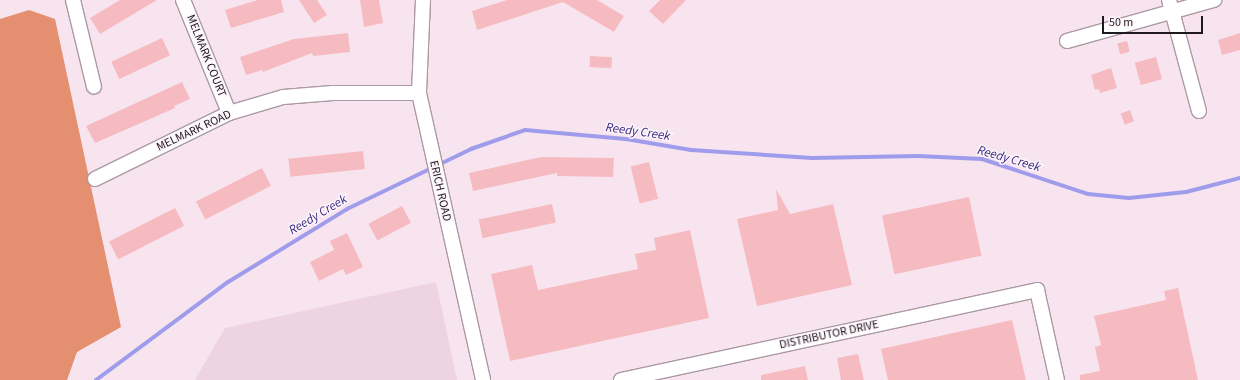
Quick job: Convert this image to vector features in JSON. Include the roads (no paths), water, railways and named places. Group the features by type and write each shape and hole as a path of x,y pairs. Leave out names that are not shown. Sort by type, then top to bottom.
{"street":[{"path":"73,0 94,87"},
{"name":"MELMARK COURT","path":"183,0 229,113"},
{"name":"ERICH ROAD","path":"423,0 419,93 483,380"},
{"path":"1067,41 1170,6 1214,0"},
{"path":"1170,6 1199,111"},
{"name":"MELMARK ROAD","path":"95,179 229,113 283,98 333,93 419,93"},
{"name":"DISTRIBUTOR DRIVE","path":"621,380 1037,290 1057,380"}],"waterway":[{"name":"Reedy Creek","path":"96,380 228,282 347,209 471,149 525,130 626,139 691,150 812,158 918,156 982,159 1088,194 1129,198 1186,192 1240,178"}]}
